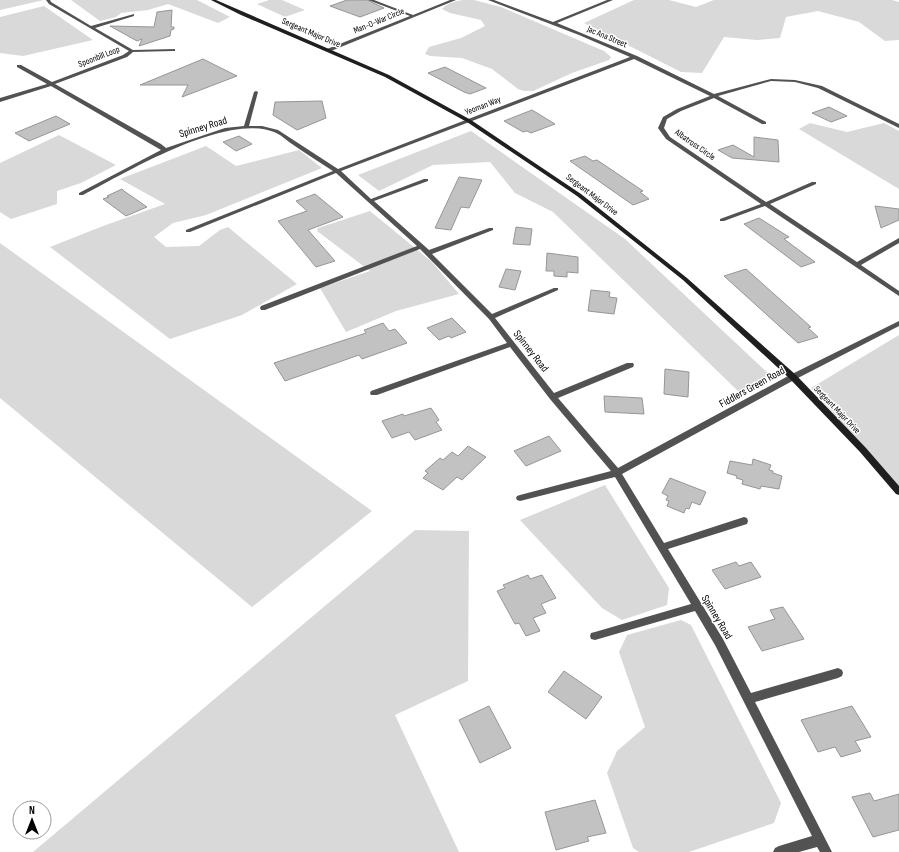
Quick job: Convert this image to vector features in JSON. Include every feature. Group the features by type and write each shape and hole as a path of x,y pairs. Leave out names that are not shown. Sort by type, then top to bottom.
{"street":[{"name":"Spoonbill Loop","path":"0,100 52,84 125,56 132,51 91,28 48,0"},
{"name":"Sergeant Major Drive","path":"214,0 243,14 388,76 469,121 579,195 685,279 793,377 863,450 899,492"},
{"name":"Man-O-War Circle","path":"370,0 413,16"},
{"name":"Man-O-War Circle","path":"329,50 454,0"},
{"name":"Jac Ana Street","path":"490,0 553,23 635,57 714,96 764,123"},
{"path":"553,23 611,0"},
{"path":"91,28 132,15"},
{"path":"132,51 173,50"},
{"name":"Yeoman Way","path":"188,231 635,57"},
{"path":"19,66 159,145 165,150"},
{"name":"Albatross Circle","path":"899,126 820,87 795,81 771,80 714,96 679,110 665,118 661,128 668,138 899,294"},
{"path":"246,127 256,92"},
{"name":"Spinney Road","path":"81,194 165,150 227,129 246,127 276,131 337,172 370,201 428,253 491,317 553,397 617,472 719,642 826,852"},
{"path":"370,201 426,180"},
{"path":"722,220 766,204 814,183"},
{"path":"428,253 491,229"},
{"path":"857,265 899,240"},
{"path":"263,308 420,247"},
{"path":"491,317 556,289"},
{"name":"Fiddlers Green Road","path":"520,498 617,472 793,377 899,323"},
{"path":"374,393 512,344"},
{"path":"553,397 630,365"},
{"path":"662,547 744,521"},
{"path":"596,636 697,606"},
{"path":"748,699 838,673"},
{"path":"779,852 820,840"}],"shaded area":[{"path":"0,0 44,0 0,10"},
{"path":"71,0 197,0 230,17 218,23 168,4 148,10 121,13 116,17 100,21"},
{"path":"269,0 282,0 305,10 285,17 257,4"},
{"path":"463,0 474,0 501,7 604,51 611,57 609,60 572,73 533,91 524,91 518,89 492,69 462,58 430,56 425,54 429,47 461,38 485,26 481,20 450,13 442,9 449,4"},
{"path":"634,0 669,0 696,7 714,0 892,0 899,2 899,40 885,41 859,22 818,11 786,17 780,38 757,40 724,37 702,73 681,72 584,23"},
{"path":"44,6 93,40 23,56 0,53 0,17"},
{"path":"810,123 847,132 884,123 899,131 899,189 799,129"},
{"path":"471,131 625,239 771,376 739,392 553,212 515,193 490,162 433,165 379,191 358,175"},
{"path":"59,135 116,165 81,183 57,191 57,204 11,219 0,212 0,163"},
{"path":"206,146 236,166 299,150 322,168 206,215 173,223 154,237 166,247 199,246 220,230 228,227 297,284 242,315 170,339 50,247 165,204 120,179"},
{"path":"370,211 432,262 459,294 396,311 346,332 320,288 370,271 317,231 318,228"},
{"path":"0,243 372,511 252,607 0,398"},
{"path":"899,335 899,488 811,388"},
{"path":"605,485 669,588 667,605 622,620 602,608 520,520"},
{"path":"415,530 469,531 468,681 395,715 459,852 33,852 47,840 52,840 52,836"},
{"path":"681,620 691,625 781,803 774,823 689,852 639,852 633,848 607,773 617,751 645,727 619,652 627,635"}],"building":[{"path":"347,0 367,0 384,8 360,17 330,6"},
{"path":"172,10 171,27 174,27 174,29 171,30 170,36 139,46 142,39 137,41 110,26 154,27 157,12"},
{"path":"203,59 237,76 182,97 188,85 140,85"},
{"path":"445,67 486,88 470,94 428,73"},
{"path":"322,101 326,118 297,130 273,115 275,102"},
{"path":"829,107 847,116 831,122 812,113"},
{"path":"532,110 555,124 531,133 527,131 523,132 504,121"},
{"path":"56,116 70,124 29,141 15,133"},
{"path":"239,136 252,144 236,151 223,142"},
{"path":"754,137 778,140 779,162 732,158 718,150 733,145 754,157"},
{"path":"585,156 593,161 597,160 643,191 640,192 649,199 633,205 570,161"},
{"path":"459,177 482,180 469,208 461,207 451,230 435,228"},
{"path":"122,189 147,207 126,216 103,199"},
{"path":"315,194 343,217 308,230 335,261 316,267 278,221 307,211 296,201"},
{"path":"875,206 899,209 899,220 881,228"},
{"path":"759,218 789,237 784,239 815,262 801,267 744,224"},
{"path":"516,227 532,229 530,245 513,244"},
{"path":"547,253 578,257 578,273 567,272 567,277 554,276 554,271 546,271"},
{"path":"506,269 521,271 515,290 499,287"},
{"path":"746,269 811,327 808,328 818,337 798,343 724,276"},
{"path":"591,290 610,292 609,297 617,298 614,314 588,311"},
{"path":"452,318 466,332 451,338 449,336 439,340 427,328"},
{"path":"383,323 389,331 395,329 407,343 362,359 359,355 285,381 274,363 366,333 364,330"},
{"path":"665,369 689,372 688,397 664,394"},
{"path":"604,396 642,398 644,414 605,412"},
{"path":"431,408 439,420 436,422 442,430 415,440 409,432 392,438 382,421 403,414 404,416"},
{"path":"549,436 561,451 526,466 514,451"},
{"path":"468,446 486,457 462,480 457,477 443,490 423,478 428,473 425,471 440,458 443,460 452,452 458,456"},
{"path":"753,459 771,465 769,470 782,476 779,489 761,486 760,489 742,484 743,480 736,478 737,476 727,473 730,461 752,465"},
{"path":"670,478 706,492 700,505 692,502 689,509 686,508 684,513 667,506 669,501 666,500 668,496 662,493"},
{"path":"736,562 739,566 751,562 761,577 725,589 712,570"},
{"path":"528,575 530,579 542,575 556,598 541,604 546,613 533,618 540,631 526,636 519,623 515,624 497,591 505,588 503,585"},
{"path":"783,607 804,639 762,651 748,627 775,619 770,610"},
{"path":"564,671 602,697 586,719 548,692"},
{"path":"489,706 511,748 480,763 459,720"},
{"path":"852,706 871,737 855,741 861,751 841,757 835,747 818,752 801,720"},
{"path":"870,793 874,801 899,794 899,830 873,837 852,797"},
{"path":"595,800 606,833 587,837 589,841 556,850 545,812"}]}
